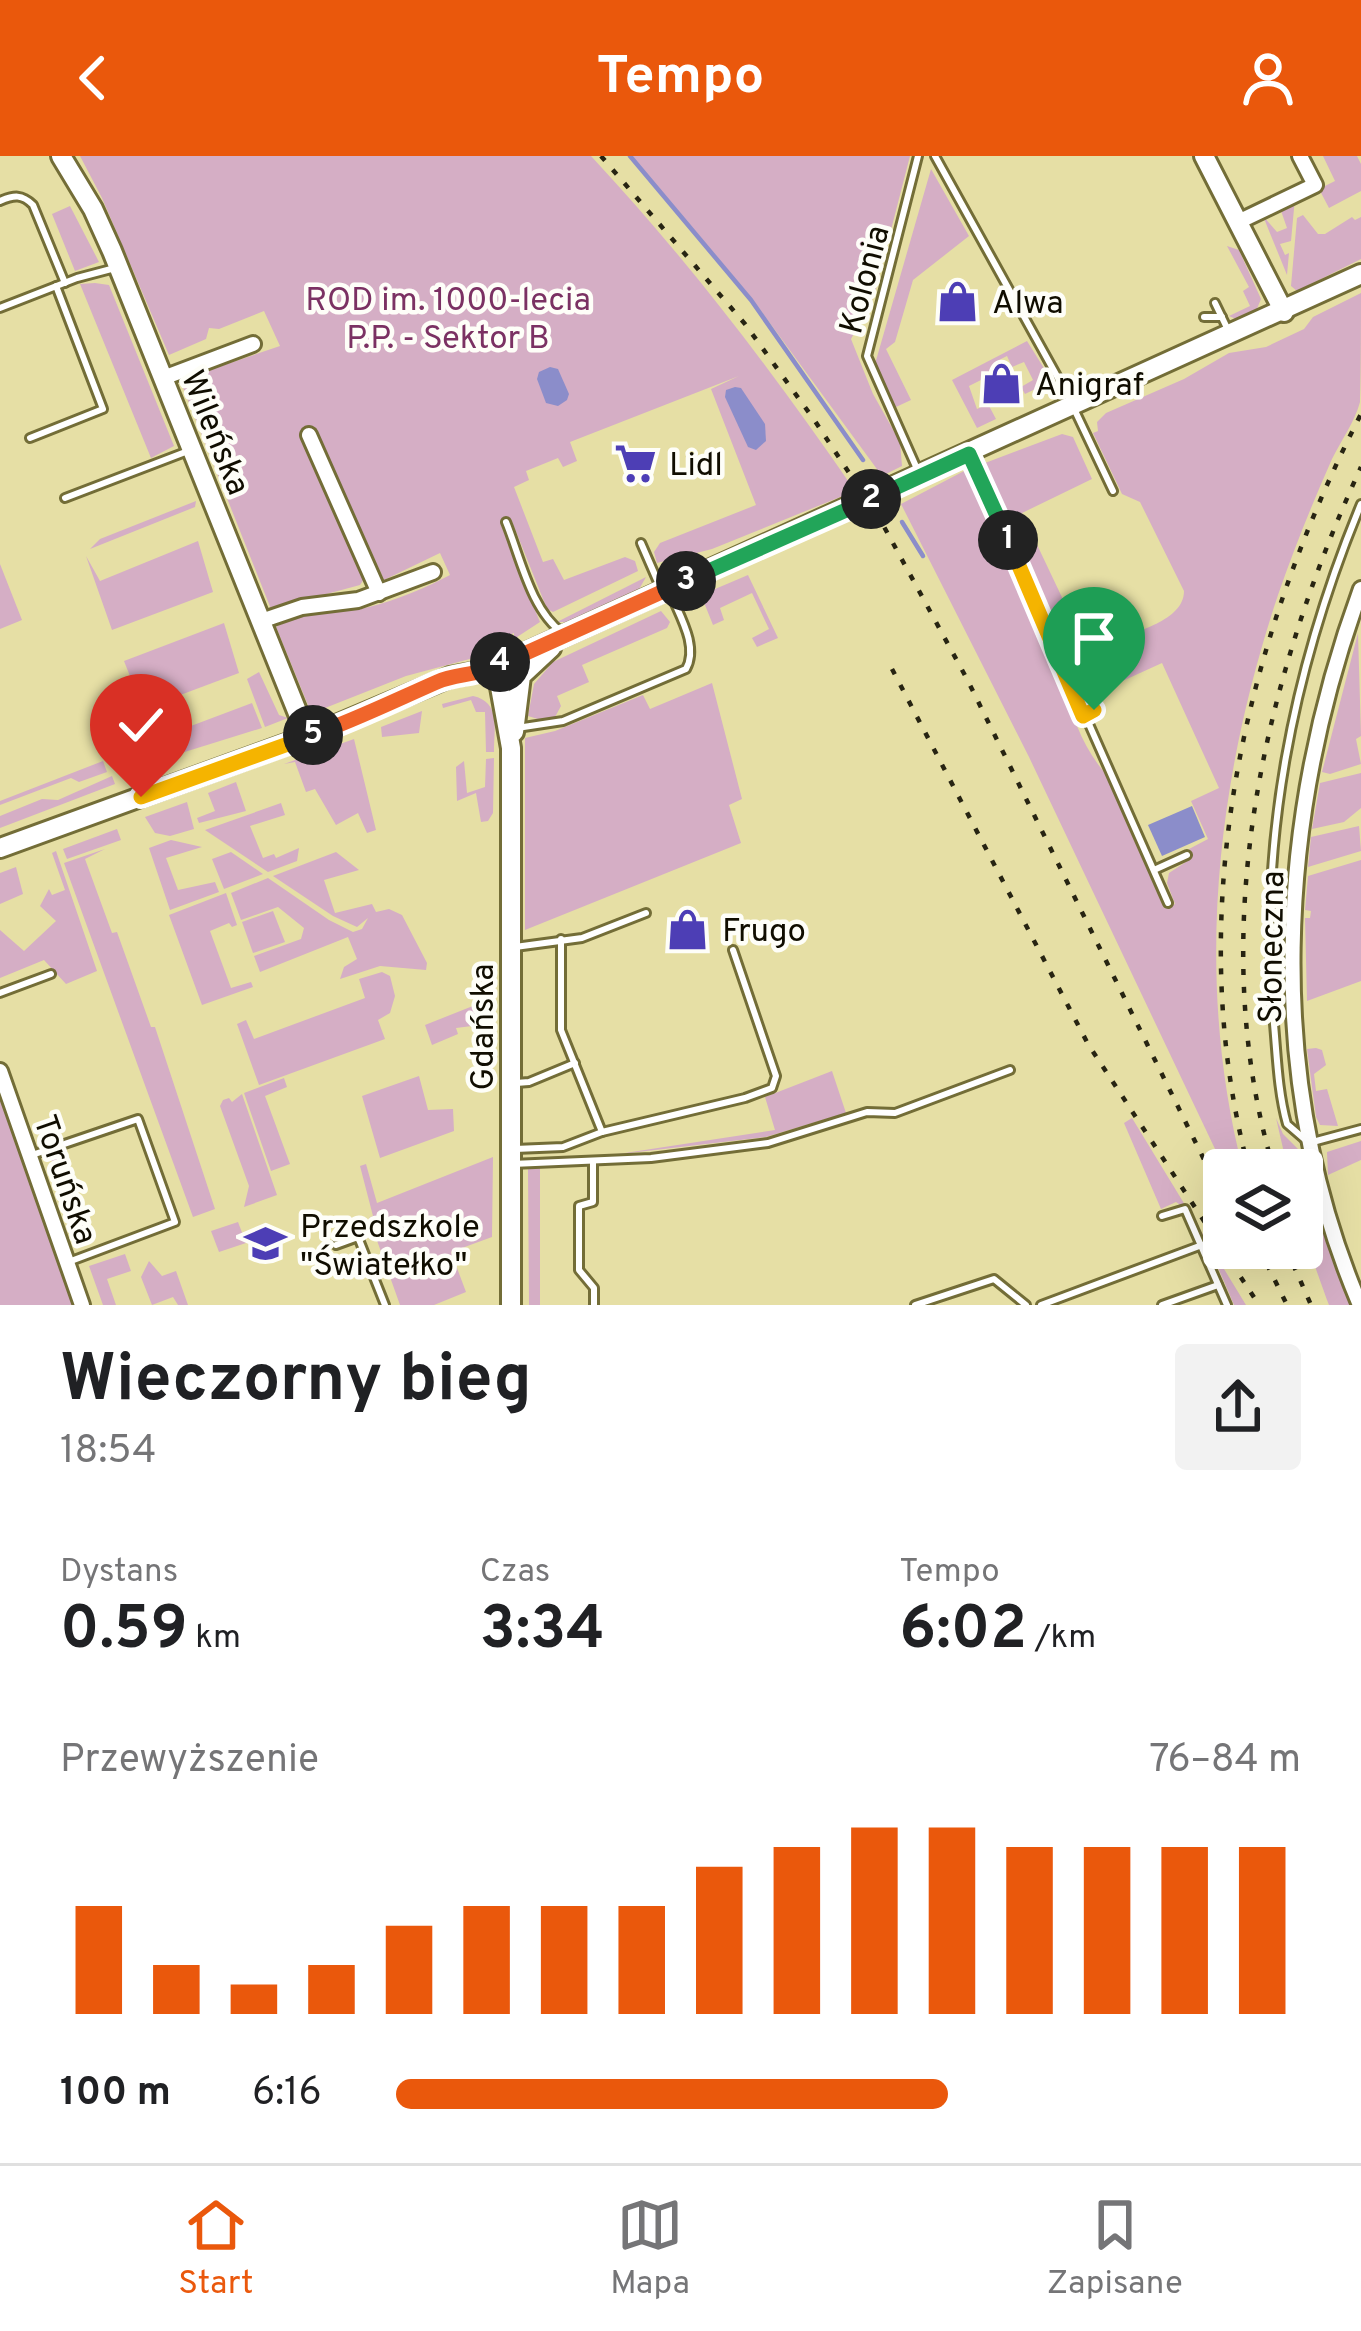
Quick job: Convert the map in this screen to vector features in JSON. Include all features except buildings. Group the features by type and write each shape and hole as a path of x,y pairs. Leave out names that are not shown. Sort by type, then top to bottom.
{"street":[{"name":"Wileńska","path":"61,156 93,209 118,267 307,736"},
{"path":"1204,156 1284,312"},
{"path":"1238,223 1315,185 1300,156"},
{"path":"0,848 413,696 450,677 507,676 565,635 1231,337 1361,274"},
{"path":"163,378 253,344"},
{"path":"309,435 379,593"},
{"path":"261,621 302,607 358,600 433,572"},
{"name":"Słoneczna","path":"1360,1305 1330,1224 1310,1144 1294,1029 1293,934 1298,860 1321,718 1361,589"},
{"name":"Gdańska","path":"507,676 515,728 511,748"},
{"name":"Gdańska","path":"507,676 511,1305"},
{"name":"Toruńska","path":"0,1071 82,1305"}],"lane":[{"name":"Kolonia","path":"918,156 868,356 920,476"},
{"path":"935,156 1073,407 1113,491"},
{"path":"0,201 25,196 33,205 103,409 30,438"},
{"path":"0,308 118,267"},
{"path":"1215,303 1231,337"},
{"path":"1204,316 1222,317"},
{"path":"65,498 192,450"},
{"path":"969,454 1168,903"},
{"path":"1361,504 1329,584 1302,674 1274,852 1270,966 1287,1124 1310,1144 1361,1129"},
{"path":"506,522 540,605 565,635"},
{"path":"515,728 551,725 686,669 691,649 641,543"},
{"path":"1083,716 1094,710"},
{"path":"1154,870 1187,855"},
{"path":"512,947 582,938 646,913"},
{"path":"560,939 561,1030 602,1132"},
{"path":"511,1156 563,1147 602,1132 772,1088 776,1076 733,950"},
{"path":"0,993 51,974"},
{"path":"512,1083 529,1082 574,1063"},
{"path":"511,1156 593,1162 781,1140 867,1112 895,1113 1010,1070"},
{"path":"30,1156 138,1119 176,1222 67,1262"},
{"path":"593,1162 592,1202 579,1205 580,1270 594,1288 594,1305"},
{"path":"1162,1216 1185,1209 1227,1305"},
{"path":"336,1245 358,1237 385,1305"},
{"path":"1041,1305 1202,1245"},
{"path":"915,1305 994,1279 1026,1305"},
{"path":"1162,1305 1218,1285"}],"green space":[{"name":"ROD im. 1000-lecia P.P. - Sektor B","path":"80,156 591,156 729,319 855,491 712,549 657,563 654,552 660,543 756,505 711,389 739,376 570,442 577,461 563,467 558,458 526,471 529,480 514,487 543,562 553,559 564,580 625,557 635,561 638,571 553,612 547,609 511,519 501,525 540,622 514,639 514,633 507,636 506,644 481,656 310,710 276,627 309,613 379,604 450,575 440,553 384,580 315,427 301,434 364,579 360,585 271,609 180,380 280,346 264,311 219,329 209,328 206,339 169,355"},
{"path":"632,156 910,156 874,296 851,339 873,394 900,442 902,466 886,474 888,478 750,296"},
{"path":"1323,156 1357,156 1361,164 1361,191 1329,208 1319,189 1335,181"},
{"path":"931,169 969,236 913,280 895,342 886,349 911,400 896,407 875,364"},
{"path":"1295,198 1291,241 1280,244 1285,255 1289,253 1287,275 1263,216 1277,232 1287,228 1280,208"},
{"path":"70,206 99,262 75,271 52,214"},
{"path":"1303,215 1318,234 1361,217 1361,259 1297,291 1291,286 1297,218"},
{"path":"1227,246 1239,250 1261,299 1256,311 1238,320 1229,316 1250,306 1243,291 1249,287"},
{"path":"80,284 109,285 174,446 151,458"},
{"path":"1361,293 1360,402 1317,493 1278,595 1239,736 1219,881 1216,953 1219,1026 1239,1149 1215,1149 1029,757 901,504 966,470 975,474 1067,686 1080,732 1105,773 1164,908 1175,904 1167,883 1169,873 1192,858 1189,849 1208,839 1191,801 1219,788 1162,663 1083,699 984,471 985,463 1062,434 1073,437 1092,479 1022,513 1077,629 1087,624 1098,637 1111,642 1156,624 1176,610 1184,591 1140,502 1122,494 1093,433 1098,431 1097,422 1106,413 1184,379 1229,353 1266,347 1304,329 1313,317"},
{"path":"1027,341 1052,381 1025,394 1021,387 1033,380 1024,362 1012,367 1007,356 999,360 1003,369 969,386 977,409 988,404 996,419 977,428 952,380"},
{"path":"196,501 195,507 90,549 100,539"},
{"path":"198,541 213,592 112,630 86,556 100,581"},
{"path":"0,564 22,620 0,629"},
{"path":"748,575 778,638 757,647 752,638 769,629 752,593 720,608 724,620 713,625 701,595"},
{"path":"646,577 638,591 557,622"},
{"path":"661,611 670,622 667,628 582,665 589,682 557,696 561,706 555,717 528,716 534,684 553,662"},
{"path":"224,623 239,673 143,709 124,661"},
{"path":"1358,633 1361,736 1356,739 1361,764 1330,774 1322,772"},
{"path":"259,672 279,715 288,718 265,727 247,679"},
{"path":"712,683 742,799 729,805 741,843 525,930 525,738 555,731 643,695 650,709"},
{"path":"473,696 492,710 494,752 486,752 485,712 476,712 471,700 443,708 442,704"},
{"path":"252,703 262,728 175,755 161,766 151,741"},
{"path":"422,711 419,733 382,737 381,727"},
{"path":"133,731 150,771 128,779 109,741"},
{"path":"354,739 376,830 367,833 358,813 336,825 315,789 306,792 295,762 284,764"},
{"path":"494,758 493,813 481,822 476,793 457,801 456,767 464,761 467,793 485,787 486,759"},
{"path":"103,761 107,772 79,782 71,778 0,805 0,801"},
{"path":"1361,773 1361,808 1344,822 1312,829 1320,783"},
{"path":"112,776 115,784 0,828 0,816 42,799 58,800"},
{"path":"236,782 246,811 199,823 197,818 215,811 208,793"},
{"path":"187,802 194,829 170,836 155,833 145,817"},
{"path":"281,803 285,815 250,826 263,858 299,848 297,861 268,872 205,830"},
{"path":"1359,826 1361,851 1308,867 1311,837"},
{"path":"117,829 121,840 67,859 63,849"},
{"path":"171,840 202,847 166,858 178,890 215,882 219,892 170,910 149,848"},
{"path":"105,849 85,859 151,1027 155,1027 215,1209 193,1217 64,863"},
{"path":"56,851 97,971 66,984 44,960 0,978 0,930 24,951 56,921 40,906 49,889 52,895 65,890 52,853"},
{"path":"231,852 263,874 224,889 212,859"},
{"path":"336,852 359,870 324,880 335,913 372,904 376,912 389,909 402,915 427,963 426,970 380,966 340,979 344,967 357,959 348,937 260,972 254,956 301,939 304,928 278,907 241,920 231,893 268,878 329,920 353,932 362,929 368,918 357,927 273,876"},
{"path":"1361,860 1361,981 1307,1001 1308,876"},
{"path":"16,867 23,894 0,904 0,873"},
{"path":"226,893 237,925 229,923 210,931 231,988 251,982 253,987 202,1005 169,915"},
{"path":"273,911 285,942 253,953 242,922"},
{"path":"382,972 390,976 395,996 390,1013 378,1020 385,1039 259,1085 237,1024 246,1020 254,1039 365,998 359,979"},
{"path":"493,998 493,1014 480,1025 456,1028 458,1034 432,1045 425,1025"},
{"path":"1307,1049 1322,1050 1326,1065 1314,1074 1316,1091 1327,1089 1338,1126 1320,1125 1316,1117"},
{"path":"832,1071 846,1113 766,1137 612,1155 775,1130 765,1097"},
{"path":"419,1076 428,1110 453,1109 454,1131 380,1158 362,1096"},
{"path":"284,1078 287,1087 265,1096 290,1164 271,1171 244,1093"},
{"path":"0,1088 76,1305 0,1305"},
{"path":"242,1094 277,1195 244,1207 249,1186 220,1106 223,1100 232,1102"},
{"path":"1132,1118 1203,1238 1176,1202 1161,1209 1124,1123"},
{"path":"1276,1118 1298,1149 1283,1149"},
{"path":"1361,1141 1361,1160 1328,1175 1327,1152"},
{"path":"63,1152 77,1191 63,1196 50,1156"},
{"path":"493,1157 492,1237 451,1252 466,1292 434,1305 400,1305 369,1218 373,1216 360,1166 366,1164 377,1203"},
{"path":"540,1168 540,1305 529,1305 528,1169"},
{"path":"80,1198 93,1238 80,1243 66,1203"},
{"path":"238,1222 246,1243 219,1252 211,1231"},
{"path":"1323,1227 1352,1305 1329,1305 1316,1269 1323,1269"},
{"path":"125,1254 131,1271 107,1279 116,1305 103,1305 89,1266"},
{"path":"149,1261 162,1276 176,1271 188,1305 178,1305 173,1297 152,1305 141,1277"},
{"path":"1218,1269 1224,1269 1246,1305 1234,1305"}],"water":[{"path":"558,369 569,394 558,406 546,403 537,379 539,372"},
{"path":"741,388 765,424 766,441 756,450 748,447 725,397 726,390"},
{"path":"1192,806 1205,837 1162,856 1148,825"}],"waterway":[{"path":"630,156 751,300 863,460"},
{"path":"902,522 923,556"}],"railway":[{"path":"601,156 745,324 882,523 967,679 1203,1157"},
{"path":"1245,1149 1229,1074 1221,977 1223,880 1235,783 1256,687 1284,593 1361,414"},
{"path":"1269,1149 1254,1082 1244,993 1245,902 1254,812 1296,635 1361,467"},
{"path":"892,669 1088,1044 1259,1305"},
{"path":"1269,1269 1287,1305"},
{"path":"1295,1269 1311,1305"}],"place":[{"name":"Alwa","path":"958,301"},
{"name":"Anigraf","path":"1001,383"},
{"name":"Lidl","path":"635,463"},
{"name":"Frugo","path":"688,929"},
{"name":"Przedszkole \"Światełko\"","path":"266,1244"}],"route":[{"path":"141,797 413,696 450,677 489,669 969,454 1083,716 1094,710"}]}
